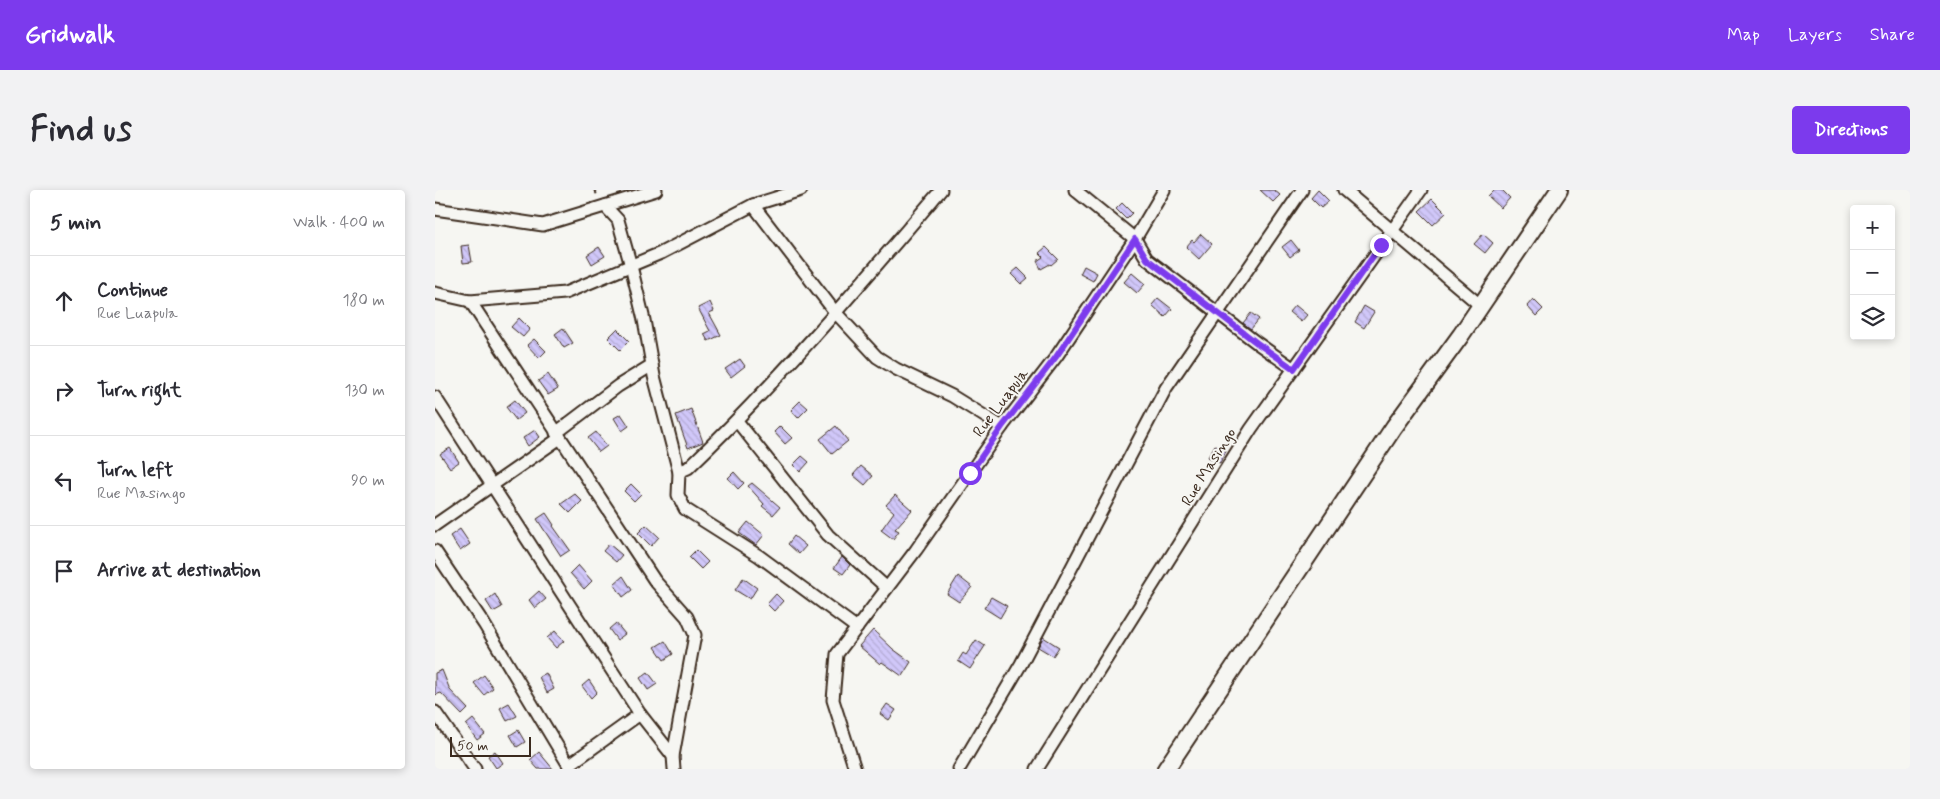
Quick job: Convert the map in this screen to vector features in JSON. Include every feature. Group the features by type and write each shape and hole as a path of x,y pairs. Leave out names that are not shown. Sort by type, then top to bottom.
{"main road":[{"path":"1166,769 1394,427 1481,306 1559,190"}],"street":[{"path":"435,209 543,224 657,190"},
{"path":"435,293 470,301 565,293 661,253 753,205 801,190"},
{"path":"679,472 688,468 737,421 941,190"},
{"path":"1075,190 1135,239 1147,259 1294,369"},
{"name":"Rue Luapula","path":"855,769 833,700 837,654 916,550 1002,427 1056,357 1135,239 1164,190"},
{"path":"959,769 1021,664 1166,388 1302,190"},
{"path":"1344,190 1481,306"},
{"name":"Rue Masingo","path":"1037,769 1251,429 1421,190"},
{"path":"753,205 835,312 877,357 896,369 951,396 1002,427"},
{"path":"605,206 618,220 631,266 644,320 652,365 679,472 678,495 685,509 759,556 857,628"},
{"path":"470,301 655,580 687,617 695,635 673,756 674,769"},
{"path":"435,525 492,486 618,386 652,365"},
{"path":"435,396 640,714 673,756"},
{"path":"737,421 827,535 887,588"},
{"path":"435,551 484,624 570,767 640,714"},
{"path":"435,712 475,769"}],"building":[{"path":"1260,190 1274,190 1280,195 1273,202"},
{"path":"1318,190 1329,201 1321,208 1311,198"},
{"path":"1494,190 1502,190 1510,198 1501,208 1488,196"},
{"path":"1432,199 1446,213 1433,225 1419,211"},
{"path":"1122,203 1132,213 1126,219 1116,209"},
{"path":"1201,234 1212,244 1199,259 1186,247"},
{"path":"1483,234 1493,243 1485,253 1474,244"},
{"path":"1291,240 1299,250 1290,257 1282,247"},
{"path":"469,245 472,262 463,263 461,246"},
{"path":"599,247 605,256 592,264 587,255"},
{"path":"1046,247 1058,259 1051,265 1041,269 1037,261 1043,257 1039,253"},
{"path":"1084,266 1097,273 1093,281 1080,274"},
{"path":"1018,268 1028,278 1021,284 1011,274"},
{"path":"1132,273 1145,284 1137,293 1124,282"},
{"path":"1158,298 1172,309 1165,317 1152,305"},
{"path":"1533,299 1543,309 1536,316 1527,306"},
{"path":"710,302 714,311 709,313 721,335 708,341 704,334 710,331 698,308"},
{"path":"1295,305 1307,315 1301,322 1289,312"},
{"path":"1364,306 1374,312 1364,328 1355,322"},
{"path":"1251,313 1259,319 1251,329 1243,323"},
{"path":"519,318 530,329 523,337 511,327"},
{"path":"563,328 573,343 564,348 555,334"},
{"path":"617,329 629,341 620,350 608,338"},
{"path":"534,339 546,351 539,358 527,345"},
{"path":"740,359 745,366 731,377 725,369"},
{"path":"548,374 558,389 548,395 538,381"},
{"path":"515,400 525,413 516,420 506,407"},
{"path":"800,401 808,408 798,418 791,410"},
{"path":"691,409 703,442 688,448 676,415"},
{"path":"621,414 629,426 622,431 614,418"},
{"path":"780,426 792,438 785,444 774,432"},
{"path":"836,426 848,441 832,454 820,439"},
{"path":"535,430 540,437 528,446 523,438"},
{"path":"596,432 607,446 599,452 588,438"},
{"path":"1215,445 1226,451 1220,463 1208,457"},
{"path":"450,448 459,462 450,468 440,454"},
{"path":"802,456 809,462 800,472 793,465"},
{"path":"861,466 873,476 865,485 853,475"},
{"path":"734,472 744,483 738,489 728,478"},
{"path":"752,483 780,507 773,515 762,506 764,504 748,486"},
{"path":"631,484 641,494 634,501 624,491"},
{"path":"575,494 582,501 570,513 561,504"},
{"path":"895,495 912,510 895,529 899,531 893,539 881,530 894,512 886,505"},
{"path":"546,513 570,550 561,556 537,519"},
{"path":"748,522 764,535 756,545 739,533"},
{"path":"646,525 659,537 651,546 638,533"},
{"path":"460,529 470,544 460,551 450,536"},
{"path":"794,536 806,546 799,554 788,544"},
{"path":"609,544 622,555 616,562 603,551"},
{"path":"696,550 708,562 701,569 689,557"},
{"path":"842,557 850,565 843,574 834,568"},
{"path":"578,565 592,581 584,589 570,573"},
{"path":"623,576 632,590 623,597 614,584"},
{"path":"958,576 972,587 959,602 947,594"},
{"path":"743,578 757,588 750,599 735,590"},
{"path":"539,591 546,599 535,608 529,600"},
{"path":"495,594 502,607 493,612 486,601"},
{"path":"776,594 783,601 774,611 767,604"},
{"path":"991,597 1007,606 1000,618 984,608"},
{"path":"616,623 625,634 617,640 609,629"},
{"path":"873,630 893,649 911,662 902,676 882,662 880,664 859,646"},
{"path":"555,631 564,641 556,648 547,638"},
{"path":"1043,637 1059,647 1053,656 1038,647"},
{"path":"976,640 985,646 970,669 958,661 963,653 966,655"},
{"path":"665,641 673,654 664,660 655,647"},
{"path":"442,670 450,690 468,709 462,715 441,693 435,695 435,673"},
{"path":"648,672 657,684 648,690 640,678"},
{"path":"546,673 554,689 547,693 539,677"},
{"path":"484,675 493,688 484,695 474,683"},
{"path":"589,680 597,692 591,698 582,686"},
{"path":"509,703 517,716 507,721 500,708"},
{"path":"887,704 896,710 889,720 880,714"},
{"path":"473,719 485,734 477,740 466,725"},
{"path":"518,730 525,742 517,747 510,735"},
{"path":"495,751 503,763 496,768 488,756"},
{"path":"539,752 553,769 538,769 530,760"}],"route":[{"path":"970,473 1002,427 1056,357 1135,239 1147,259 1294,369 1381,245"}]}
